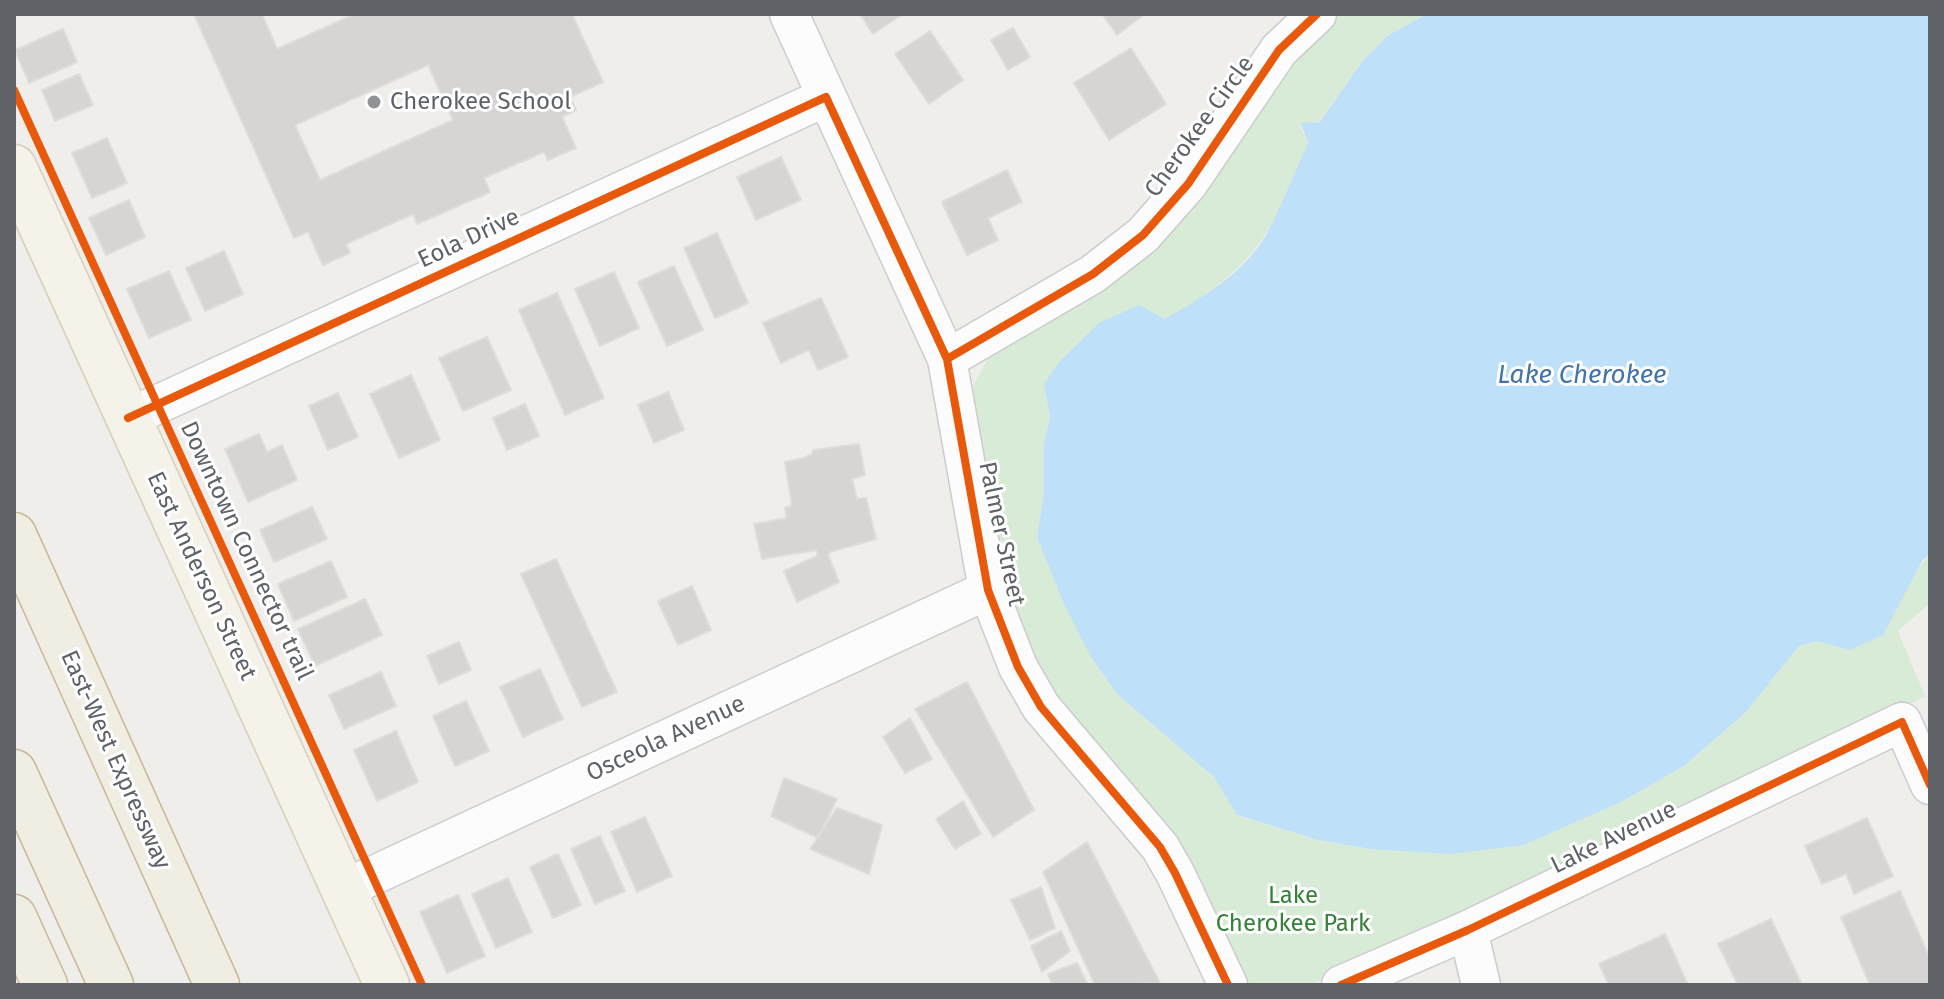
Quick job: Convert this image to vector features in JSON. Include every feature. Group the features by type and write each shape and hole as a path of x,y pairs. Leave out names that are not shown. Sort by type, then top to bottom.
{"highway":[{"name":"East-West Expressway","path":"14,535 217,983"},
{"path":"14,772 111,985"},
{"path":"14,917 45,985"}],"main road":[{"name":"East Anderson Street","path":"14,167 387,985"}],"street":[{"name":"Palmer Street","path":"789,14 947,359 988,590 1018,667 1041,707 1160,847 1228,985"},
{"name":"Cherokee Circle","path":"947,359 1093,274 1143,235 1188,184 1279,50 1317,14"},
{"name":"Eola Drive","path":"128,418 826,97"},
{"name":"Osceola Avenue","path":"344,889 988,590"},
{"name":"Lake Avenue","path":"1341,985 1468,930 1902,722 1930,785"},
{"path":"1468,930 1481,985"}],"green space":[{"name":"Lake Cherokee Park","path":"1341,14 1427,14 1387,36 1361,63 1318,123 1305,122 1301,128 1308,143 1288,191 1270,227 1244,262 1193,303 1163,322 1044,384 1050,417 1044,443 1044,492 1037,537 1091,657 1117,694 1214,777 1238,816 1318,840 1370,849 1524,845 1621,802 1684,766 1746,712 1799,646 1817,641 1850,650 1930,554 1930,603 1898,631 1925,696 1863,730 1501,900 1310,985 1247,985 1052,702 1015,628 972,421 974,384 994,348 1113,276 1317,28"}],"water":[{"name":"Lake Cherokee","path":"1427,14 1930,14 1930,554 1922,561 1883,635 1850,650 1817,641 1799,646 1746,712 1684,766 1621,802 1524,845 1451,854 1370,849 1318,840 1237,815 1214,777 1117,694 1091,657 1064,604 1037,537 1044,492 1044,443 1050,417 1044,384 1060,361 1099,323 1139,305 1165,319 1234,273 1257,249 1283,201 1308,143 1301,124 1319,123 1361,63 1387,36"}],"building":[{"path":"194,14 262,14 277,49 355,14 572,14 603,82 570,97 576,110 562,117 576,148 548,160 544,152 484,178 490,192 417,224 413,214 346,244 350,253 323,265 308,232 294,238","holes":["428,65 453,120 320,180 295,125"]},
{"path":"860,14 903,14 873,34"},
{"path":"1102,14 1145,14 1117,35"},
{"path":"1013,28 1030,57 1008,70 991,40"},
{"path":"63,29 77,62 29,83 15,50"},
{"path":"930,31 963,80 929,104 895,54"},
{"path":"1131,48 1166,104 1109,140 1074,83"},
{"path":"79,74 93,105 55,121 42,90"},
{"path":"107,138 127,183 92,198 72,153"},
{"path":"781,157 801,200 756,220 737,177"},
{"path":"1007,170 1022,202 988,218 998,240 967,255 942,202"},
{"path":"129,200 145,237 106,255 89,218"},
{"path":"717,233 748,303 715,318 684,248"},
{"path":"224,251 243,294 205,311 186,268"},
{"path":"674,266 703,330 667,346 638,282"},
{"path":"169,271 191,320 149,338 127,289"},
{"path":"614,272 639,328 600,346 575,289"},
{"path":"557,293 604,398 565,415 519,310"},
{"path":"821,298 848,357 818,370 809,350 781,363 763,323"},
{"path":"487,337 511,390 463,411 439,358"},
{"path":"411,375 440,440 399,458 370,394"},
{"path":"668,392 684,430 654,443 638,405"},
{"path":"338,393 358,437 328,450 309,406"},
{"path":"525,404 539,436 507,450 493,418"},
{"path":"259,434 267,452 282,445 297,480 248,502 225,449"},
{"path":"859,444 865,475 852,479 857,499 866,498 876,539 830,552 828,555 839,582 797,602 784,571 817,556 817,550 762,559 754,524 787,518 785,508 792,505 785,462 804,458 813,450"},
{"path":"312,507 327,539 274,562 260,530"},
{"path":"556,559 617,692 582,707 521,574"},
{"path":"331,561 347,597 294,621 278,584"},
{"path":"692,586 711,630 678,645 658,601"},
{"path":"365,599 382,635 315,666 298,629"},
{"path":"459,642 471,670 439,684 427,656"},
{"path":"540,669 563,719 523,737 500,687"},
{"path":"381,672 396,706 344,729 329,695"},
{"path":"967,682 1034,810 993,837 915,709"},
{"path":"466,701 489,751 455,766 433,716"},
{"path":"910,718 932,759 905,773 883,737"},
{"path":"396,731 418,782 377,801 354,750"},
{"path":"784,778 837,799 818,838 771,816"},
{"path":"963,801 981,834 955,849 936,819"},
{"path":"837,808 882,825 869,874 810,849"},
{"path":"645,817 672,876 637,892 611,832"},
{"path":"1867,818 1893,876 1854,894 1846,874 1822,884 1805,846"},
{"path":"600,836 625,891 595,904 571,849"},
{"path":"1087,842 1160,983 1095,985 1043,872"},
{"path":"558,854 581,905 553,918 530,867"},
{"path":"508,878 532,932 496,948 472,894"},
{"path":"1041,887 1055,928 1030,940 1011,900"},
{"path":"1900,891 1930,959 1930,985 1870,985 1841,917"},
{"path":"458,895 485,956 447,973 420,912"},
{"path":"1771,919 1802,985 1738,985 1718,944"},
{"path":"1061,931 1070,951 1042,972 1031,946"},
{"path":"1665,934 1688,985 1609,985 1599,964"},
{"path":"1077,963 1088,985 1052,985 1048,974"}],"cycle path":[{"path":"947,359 1093,274 1143,235 1188,184 1279,50 1317,14"},
{"name":"Downtown Connector trail","path":"14,90 422,985"},
{"path":"128,418 826,97 947,359 988,590 1018,667 1041,707 1160,847 1228,985"},
{"path":"1341,985 1468,930 1902,722 1930,785"}],"place":[{"name":"Cherokee School","path":"374,102"}]}
